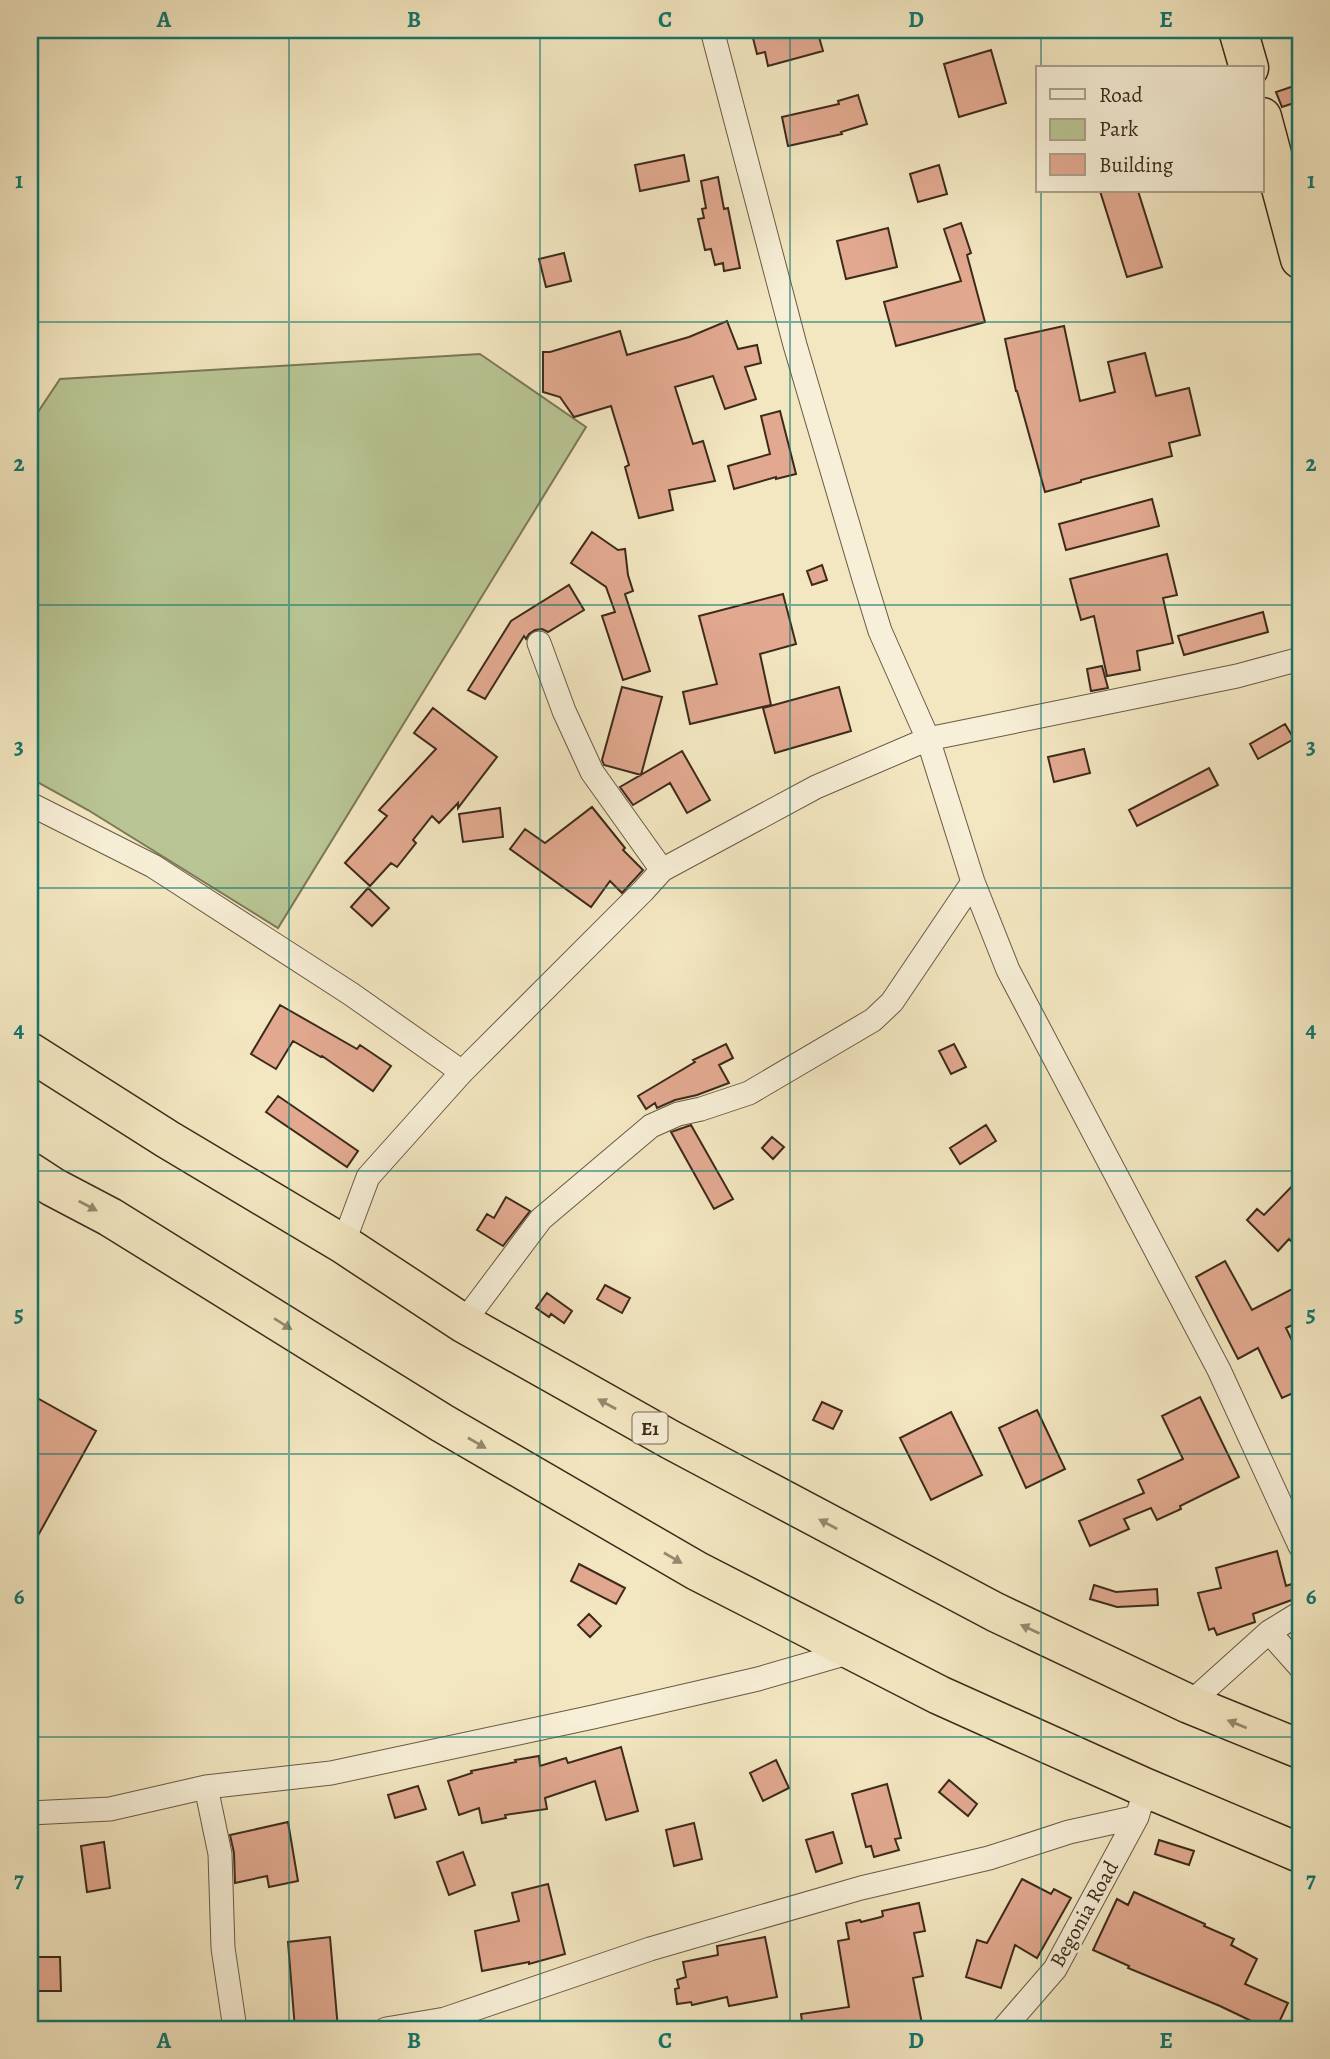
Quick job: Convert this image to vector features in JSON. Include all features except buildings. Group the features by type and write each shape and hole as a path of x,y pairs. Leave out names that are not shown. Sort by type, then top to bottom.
{"highway":[{"path":"1238,30 1248,66"},
{"path":"1264,124 1300,259"},
{"name":"E1","path":"30,1052 167,1139 343,1244 463,1323 671,1440 995,1612 1189,1704 1300,1749"},
{"path":"30,1171 53,1187 121,1224 454,1430 697,1571 1142,1802 1300,1853"}],"street":[{"path":"712,30 795,345 864,579 880,631 928,739 973,882 1008,970 1219,1370 1300,1546"},
{"path":"539,643 564,711 592,772 662,870"},
{"path":"343,1244 368,1177 462,1072 662,870 816,787 928,739 1237,677 1300,659"},
{"path":"30,804 153,866 351,994 462,1072"},
{"path":"463,1323 541,1219 651,1126 678,1114 749,1093 873,1020 892,1002 973,882"},
{"path":"1189,1704 1269,1632 1300,1613"},
{"path":"1269,1632 1300,1667"},
{"path":"30,1813 110,1809 206,1787 331,1773 746,1682 851,1652"},
{"path":"206,1787 220,1854 223,1948 235,2029"},
{"path":"386,2029 445,2019 650,1949 861,1888 989,1858 1069,1832 1142,1802"},
{"name":"Begonia Road","path":"1003,2029 1055,1969 1142,1802"}],"green space":[{"path":"480,354 586,427 278,928 88,810 30,778 30,424 60,379"}]}
